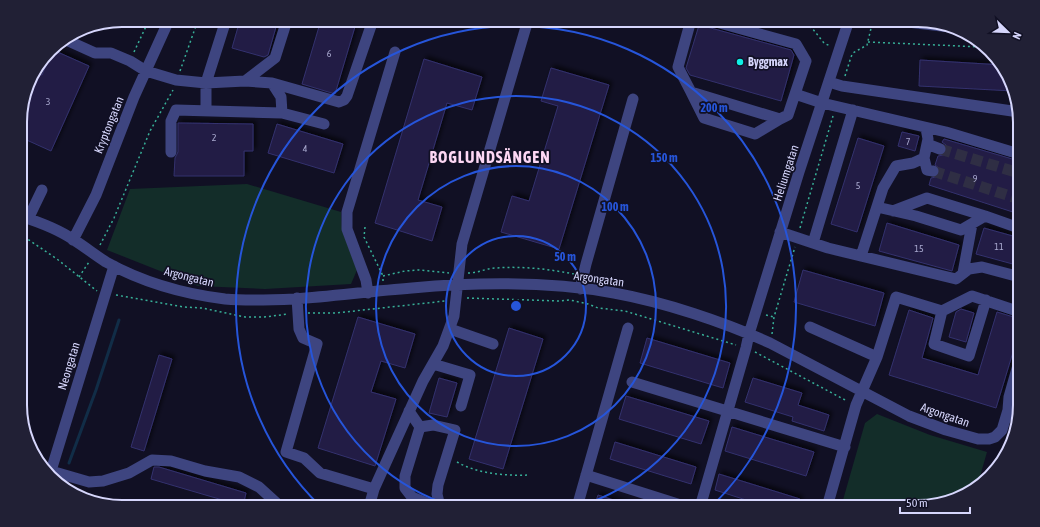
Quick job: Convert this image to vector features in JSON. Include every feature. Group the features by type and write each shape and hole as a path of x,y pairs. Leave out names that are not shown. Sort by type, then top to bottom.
{"street":[{"name":"Kryptongatan","path":"73,240 96,195 112,151 166,27"},
{"path":"206,110 206,83 224,27"},
{"path":"245,81 276,58 285,27"},
{"path":"71,42 95,53 111,52 130,61 146,72 176,80 206,83 245,81 272,83 339,102 344,100 347,96 370,27"},
{"path":"371,500 374,490 409,412 443,346 450,329 454,316 462,244 526,27"},
{"path":"689,27 678,67 704,118 755,134 788,115 806,61 796,44 734,27"},
{"name":"Heliumgatan","path":"749,334 780,232 847,27"},
{"path":"368,293 366,280 347,229 347,212 395,52"},
{"path":"829,82 842,86 1012,111"},
{"path":"272,83 282,97 282,113"},
{"path":"691,92 780,119"},
{"path":"795,94 822,103 946,132 1013,152"},
{"path":"580,289 633,99"},
{"path":"171,152 171,121 176,110 282,113 324,124"},
{"path":"812,243 852,110"},
{"path":"926,128 928,139 924,158 927,170 933,171"},
{"path":"927,144 940,149"},
{"path":"861,256 883,188 896,166 913,163 924,158"},
{"path":"27,213 42,190"},
{"path":"892,211 927,198 1013,226"},
{"path":"877,207 961,230 985,216"},
{"name":"Argongatan","path":"27,219 57,230 91,253 114,266 145,279 204,295 249,300 368,293 458,284 510,283 614,293 688,313 749,334 770,343 909,416 946,430 978,439 988,439 1000,434 1004,426 1013,383"},
{"path":"963,273 972,224"},
{"path":"780,232 828,248 956,279 969,269 982,267 1013,275"},
{"name":"Neongatan","path":"51,469 114,266"},
{"path":"829,500 856,405 877,357 896,297 942,310 972,296 1013,310"},
{"path":"297,298 299,329 303,338 317,344 286,452 304,458 320,473 374,490"},
{"path":"942,310 934,344 969,356 986,300"},
{"path":"810,327 877,357"},
{"path":"579,500 628,328"},
{"path":"450,329 494,344"},
{"path":"702,500 749,334"},
{"path":"433,364 470,375 461,406"},
{"path":"632,382 845,447"},
{"path":"409,412 420,427"},
{"path":"420,427 434,425 455,430 438,490 437,500"},
{"path":"420,427 405,476 405,488 412,497 420,500"},
{"path":"56,474 89,482 103,481 129,473 152,460 172,461 205,471 239,477 259,487 273,500"},
{"path":"586,475 665,500"}],"path":[{"path":"130,61 146,27"},
{"path":"179,74 196,27"},
{"path":"810,27 824,43 852,55"},
{"path":"842,86 852,55 866,45 871,27"},
{"path":"868,42 976,47"},
{"path":"98,248 114,218 150,131 174,89"},
{"path":"770,343 774,329 774,317 836,106"},
{"path":"365,227 364,237 383,276"},
{"path":"27,239 57,259 95,290 184,307 202,308 245,317 264,317 289,313"},
{"path":"79,277 88,264"},
{"path":"467,298 559,301 570,300 598,308 625,311 718,338 746,348 856,405"},
{"path":"307,313 336,313 443,301"},
{"path":"447,456 463,466 487,473 514,476 530,475"}],"green space":[{"path":"247,184 341,212 342,230 357,270 351,284 265,289 198,286 107,250 130,189"},
{"path":"877,414 930,435 987,452 980,478 949,495 925,500 843,500 865,423"}],"building":[{"path":"238,27 276,27 268,55 264,57 232,48"},
{"path":"319,27 355,27 335,94 302,84"},
{"name":"Byggmax","path":"698,27 707,27 791,50 794,55 781,101 690,75 686,68"},
{"path":"58,52 89,66 51,151 27,140 27,115 29,103 35,83 40,74 42,75 50,59"},
{"path":"424,59 482,77 472,110 447,103 418,200 442,207 432,241 375,223"},
{"path":"920,60 994,64 1008,91 919,86"},
{"path":"551,68 609,85 559,249 501,232 512,196 529,201 558,106 541,101"},
{"path":"178,123 253,124 253,151 244,151 244,176 174,176 175,158 178,152"},
{"path":"277,124 343,144 334,173 268,153"},
{"path":"902,132 919,136 915,151 898,146"},
{"path":"858,138 884,146 857,232 831,224"},
{"path":"944,139 1013,159 1013,212 929,185 931,178 936,177 940,173 939,168 935,165 938,156 944,155 947,151 946,145 942,142"},
{"path":"887,223 959,245 952,271 879,251"},
{"path":"984,228 1013,236 1013,264 976,254"},
{"path":"803,270 884,293 875,326 794,302"},
{"path":"961,309 974,313 966,342 949,337 956,312"},
{"path":"909,310 933,318 922,358 978,375 997,312 1013,317 1013,352 996,408 889,375"},
{"path":"358,317 415,334 405,368 381,361 371,392 396,399 375,466 318,448"},
{"path":"509,328 543,339 503,469 469,459"},
{"path":"647,338 730,363 723,388 640,363"},
{"path":"159,355 172,359 144,451 131,447"},
{"path":"439,378 457,383 447,417 429,413"},
{"path":"753,378 802,393 798,405 829,415 824,431 792,421 793,417 745,402"},
{"path":"626,396 709,421 701,444 619,419"},
{"path":"732,427 814,452 806,476 725,451"},
{"path":"615,442 696,467 691,484 610,459"},
{"path":"154,467 159,467 246,493 244,500 223,500 151,479"},
{"path":"719,474 800,499 746,500 715,490"},
{"path":"598,495 614,500 596,500"}],"waterway":[{"path":"69,463 96,390 119,320"}],"tunnel":[{"path":"940,149 1013,171"},
{"path":"933,171 1013,197"}],"place":[{"name":"Byggmax","path":"740,62"}],"district":[{"name":"BOGLUNDSÄNGEN","path":"490,157"}]}
